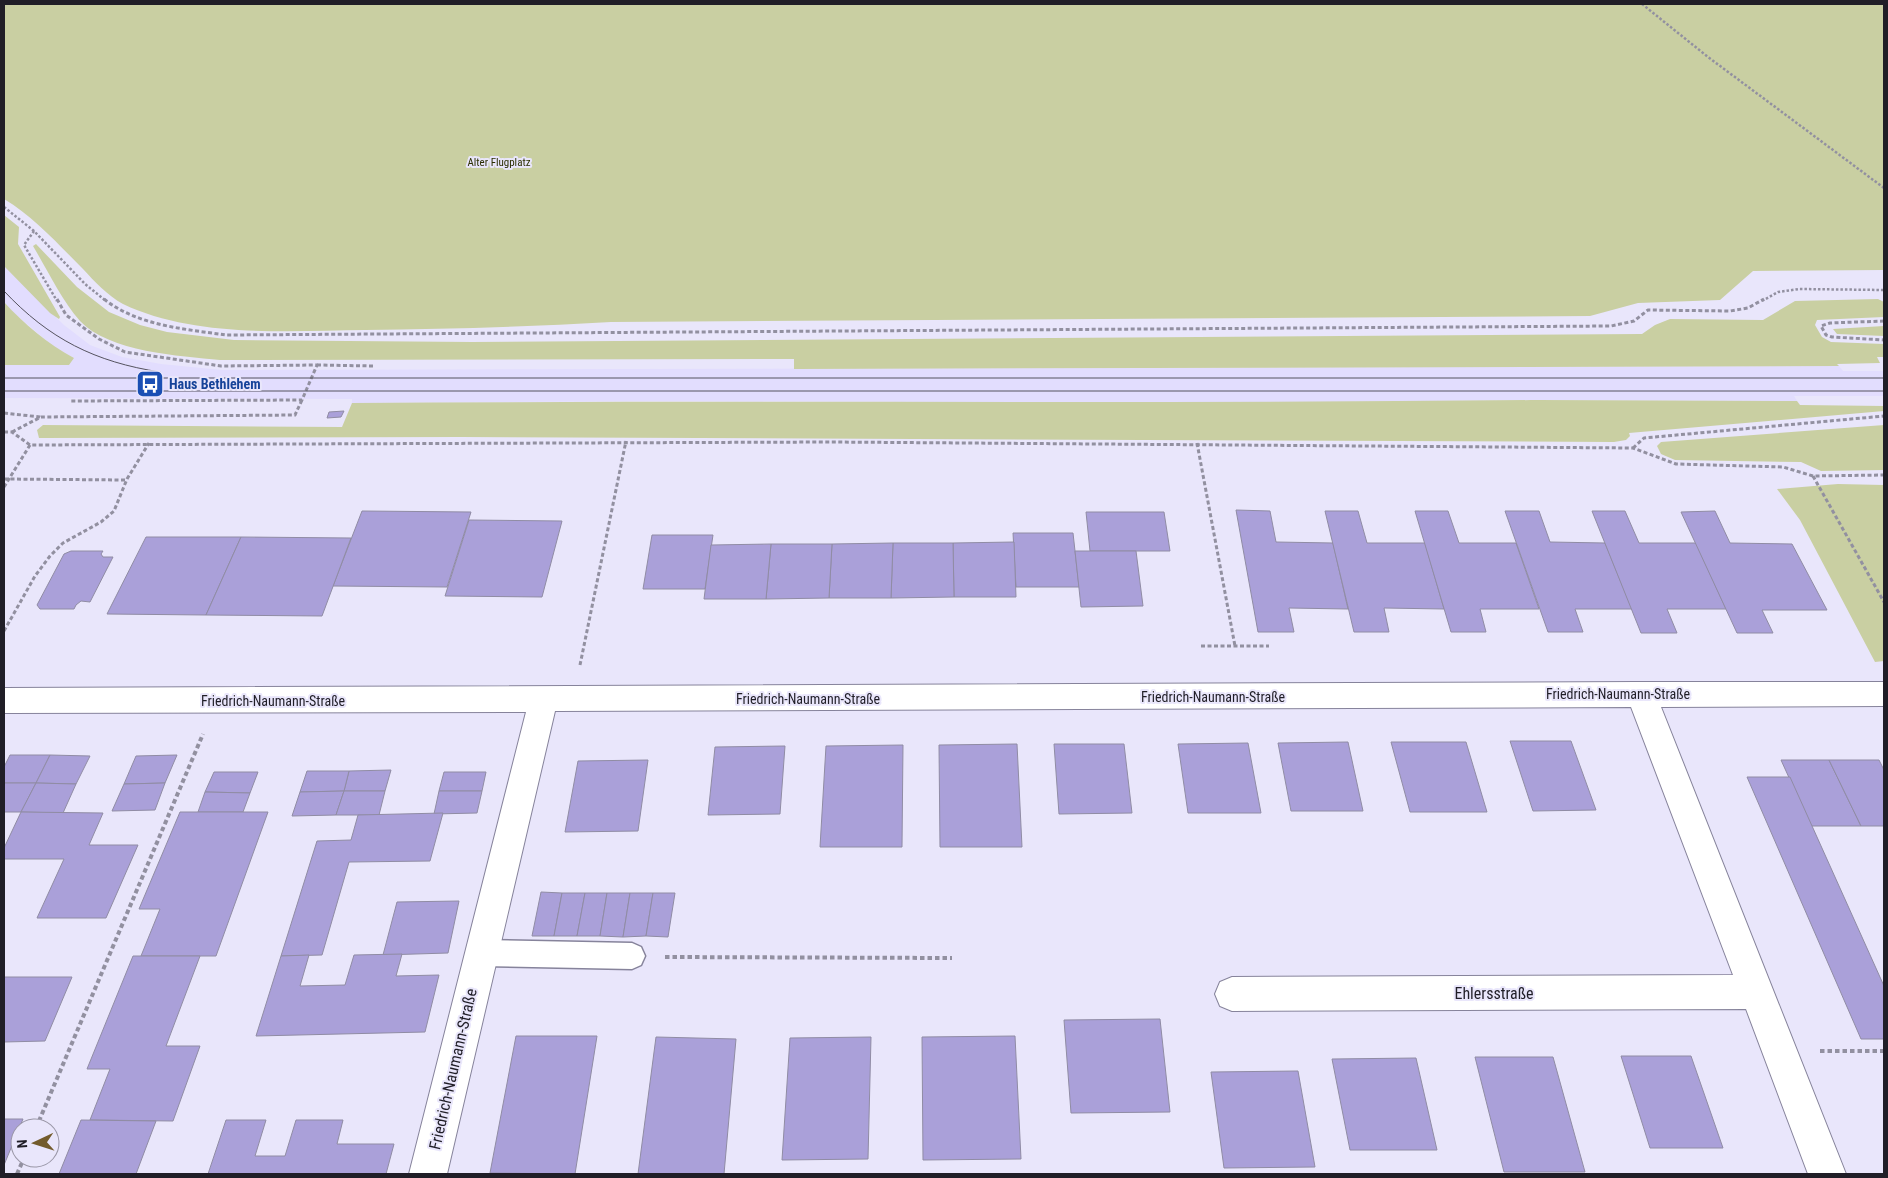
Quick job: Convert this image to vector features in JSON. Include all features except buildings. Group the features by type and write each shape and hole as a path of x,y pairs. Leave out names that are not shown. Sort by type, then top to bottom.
{"street":[{"path":"1640,694 1827,1174"},
{"name":"Friedrich-Naumann-Straße","path":"4,701 1884,694"},
{"name":"Friedrich-Naumann-Straße","path":"428,1174 481,953 558,700"},
{"name":"Ehlersstraße","path":"1232,994 1756,992"}],"lane":[{"path":"481,953 632,956"}],"path":[{"path":"1642,4 1708,57 1884,188"},
{"path":"4,207 34,231 85,284 115,308 174,328 226,335 1612,326 1634,321 1648,310 1730,311 1748,308 1778,292 1785,291 1884,290"},
{"path":"34,231 24,245 66,315 99,339 125,352 221,366 375,366"},
{"path":"1884,321 1830,323 1821,326 1826,335 1832,337 1884,340"},
{"path":"4,413 41,417 295,416 317,365"},
{"path":"70,401 302,400"},
{"path":"1633,448 1644,438 1884,416"},
{"path":"4,432 12,432 41,417"},
{"path":"12,432 30,445 626,441 1198,443 1633,448 1676,464 1783,467 1813,476 1884,475"},
{"path":"558,700 626,441"},
{"path":"4,631 44,563 56,548 70,538 109,517 121,501 127,480 149,443"},
{"path":"1198,443 1235,646"},
{"path":"4,487 30,445"},
{"path":"1813,476 1884,602"},
{"path":"4,479 127,480"},
{"path":"1201,646 1269,646"},
{"path":"40,1118 217,701"},
{"path":"632,956 952,958"},
{"path":"1779,1051 1884,1051"}],"shaded area":[{"path":"4,266 64,325 90,345 122,357 161,364 222,370 1839,366 1843,371 1884,371 1884,396 1794,396 1797,401 1537,400 1246,403 652,401 352,403 352,399 4,398 4,365 69,365 74,358 54,347 4,302"}],"green space":[{"name":"Alter Flugplatz","path":"4,4 1884,4 1884,270 1753,271 1720,300 1638,303 1590,316 611,322 488,328 305,331 242,330 180,323 151,315 117,301 36,222 4,199"},
{"path":"4,215 19,227 18,244 60,317 59,319 50,313 4,266"},
{"path":"36,244 77,287 109,312 140,325 167,332 234,340 472,342 1642,334 1655,325 1670,319 1763,320 1795,301 1878,299 1884,302 1884,317 1817,320 1815,325 1822,337 1831,342 1884,344 1884,357 1877,357 1880,363 1837,364 1839,366 794,369 794,359 220,360 146,351 108,340 93,331 80,321 67,304 33,246"},
{"path":"4,302 37,333 74,358 69,365 4,365"},
{"path":"1884,326 1884,336 1837,334 1833,329"},
{"path":"1797,401 1800,405 1884,406 1884,411 1629,433 1630,436 1626,440 1614,442 461,437 39,438 37,430 43,425 342,427 352,403"},
{"path":"1884,425 1884,470 1821,471 1801,462 1675,460 1661,454 1657,446 1661,442"},
{"path":"1838,484 1884,485 1884,661 1875,662 1800,520 1777,489"}],"tram line":[{"path":"4,291 38,322 74,346 115,362 160,372"},
{"path":"4,378 1884,378"},
{"path":"4,391 1884,391"}],"place":[{"name":"Haus Bethlehem","path":"150,384"}]}
